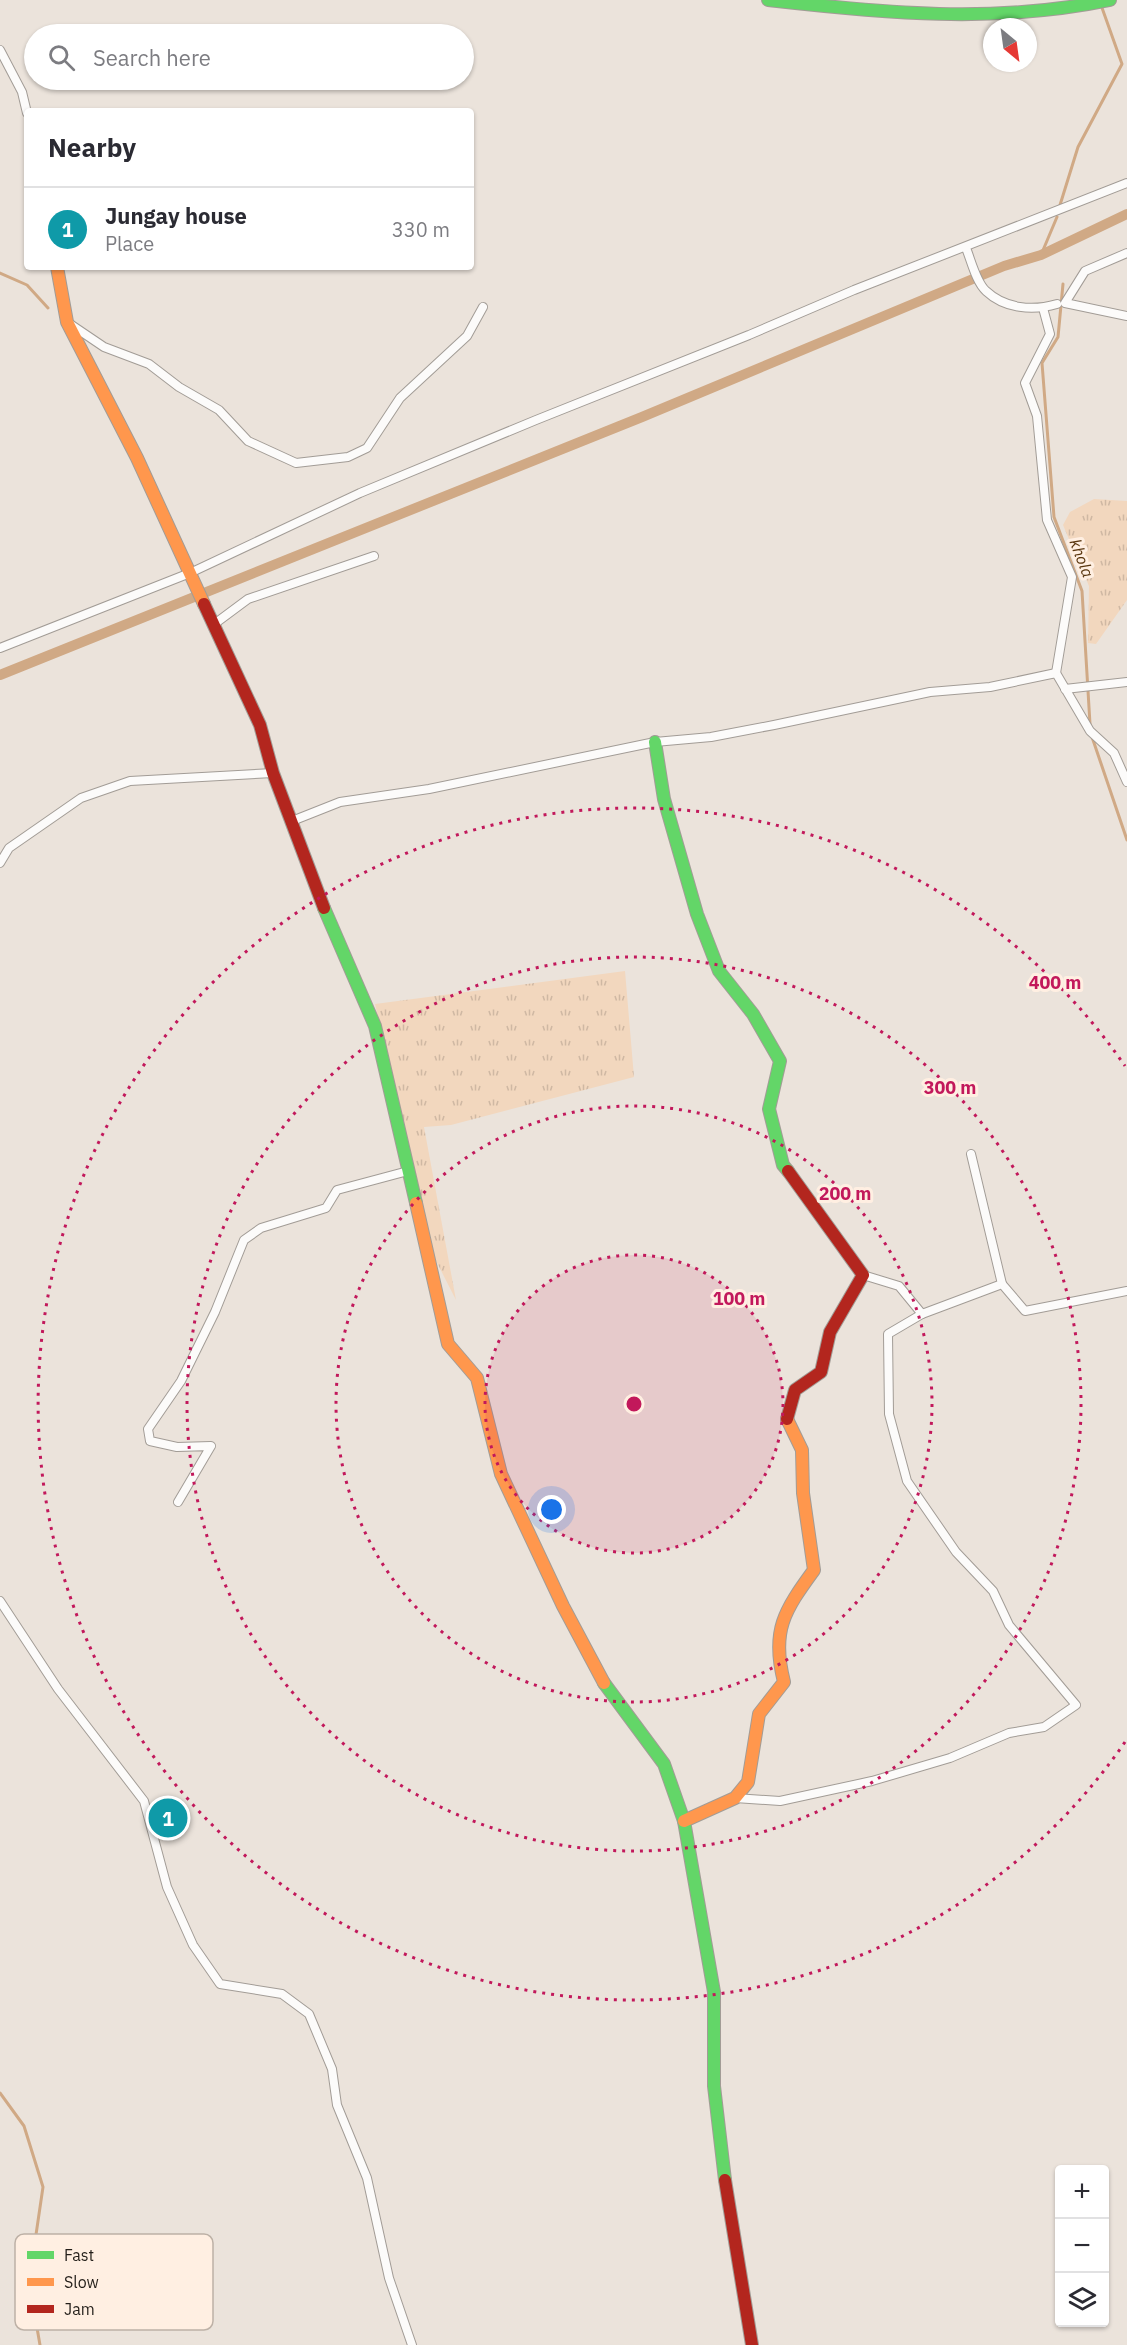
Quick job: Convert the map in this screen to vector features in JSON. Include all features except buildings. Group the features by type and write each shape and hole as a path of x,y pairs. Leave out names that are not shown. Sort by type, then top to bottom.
{"street":[{"path":"768,0 895,14 995,15 1087,6 1110,0"},
{"path":"0,50 22,92 26,108"},
{"path":"0,648 190,573 360,493 854,290 1127,183"},
{"path":"966,248 985,291 1012,307 1043,308 1057,304"},
{"path":"1127,253 1085,272 1065,303 1127,316"},
{"path":"58,270 67,322 137,458 260,725 273,773 312,879 375,1026 448,1344 477,1378 501,1474 563,1606 610,1693 664,1764 684,1821 714,1992 714,2086 722,2163 752,2345"},
{"path":"67,322 104,347 149,364 179,387 219,410 248,441 296,463 348,457 367,448 400,398 467,336 483,307"},
{"path":"1043,308 1050,334 1025,383 1037,416 1047,520 1072,577 1056,673 1090,731 1114,753 1127,782"},
{"path":"213,625 248,599 374,556"},
{"path":"292,821 340,802 429,789 655,742 711,737 930,692 990,687 1056,673"},
{"path":"1065,689 1127,682"},
{"path":"655,742 664,799 697,914 719,970 753,1014 780,1061 769,1109 783,1165 863,1275 899,1286 922,1314"},
{"path":"0,863 9,848 81,798 130,781 273,773"},
{"path":"971,1154 1002,1284 1025,1311 1127,1291"},
{"path":"178,1502 211,1446 177,1447 150,1441 148,1429 186,1371 215,1312 244,1239 261,1228 326,1208 337,1190 408,1171"},
{"path":"684,1821 735,1798 748,1782 759,1714 784,1682 776,1643 786,1609 814,1570 803,1493 802,1450 786,1417 795,1390 821,1372 823,1345 833,1321 863,1275"},
{"path":"735,1798 780,1802 872,1781 950,1758 1009,1733 1044,1727 1076,1705 1009,1625 993,1591 956,1552 908,1481 889,1414 888,1334 922,1314 1002,1284"},
{"path":"0,1601 58,1689 144,1801 167,1887 193,1945 220,1984 282,1994 309,2014 332,2069 337,2105 367,2178 389,2278 412,2345"}],"green space":[{"path":"1094,499 1127,501 1127,600 1096,644 1088,643 1089,586 1063,525 1070,512"},
{"path":"625,971 634,1077 451,1125 424,1127 456,1300 430,1249 375,1004"}],"waterway":[{"name":"khola","path":"1060,205 1078,147 1122,64 1101,5"},
{"path":"0,675 642,417 1004,266 1041,255 1127,214"},
{"name":"khola","path":"1041,255 1057,217"},
{"path":"0,273 27,285 48,308"},
{"name":"khola","path":"1063,284 1058,337 1042,363 1054,517 1082,591 1090,724"},
{"name":"khola","path":"1092,737 1127,840"},
{"path":"0,2093 24,2126 43,2187 36,2234"},
{"path":"37,2330 40,2345"}],"traffic: fast":[{"path":"768,0 854,9 939,14 1024,12 1110,0"},
{"path":"655,742 664,799 697,914 719,971 753,1014 780,1061 769,1109 783,1165 788,1171"},
{"path":"324,908 375,1026 416,1203"},
{"path":"604,1683 664,1764 684,1821 714,1992 714,2086 725,2180"}],"traffic: slow":[{"path":"58,270 67,322 137,458 204,604"},
{"path":"416,1203 448,1344 477,1378 501,1474 563,1606 604,1683"},
{"path":"684,1821 735,1798 748,1782 759,1714 784,1682 779,1649 783,1622 795,1598 814,1570 803,1493 802,1450 787,1419"}],"traffic: jam":[{"path":"204,604 260,725 273,773 324,908"},
{"path":"787,1419 795,1390 821,1372 830,1332 863,1275 788,1171"},
{"path":"725,2180 752,2345"}],"place":[{"name":"Jungay house","path":"168,1818"}]}
